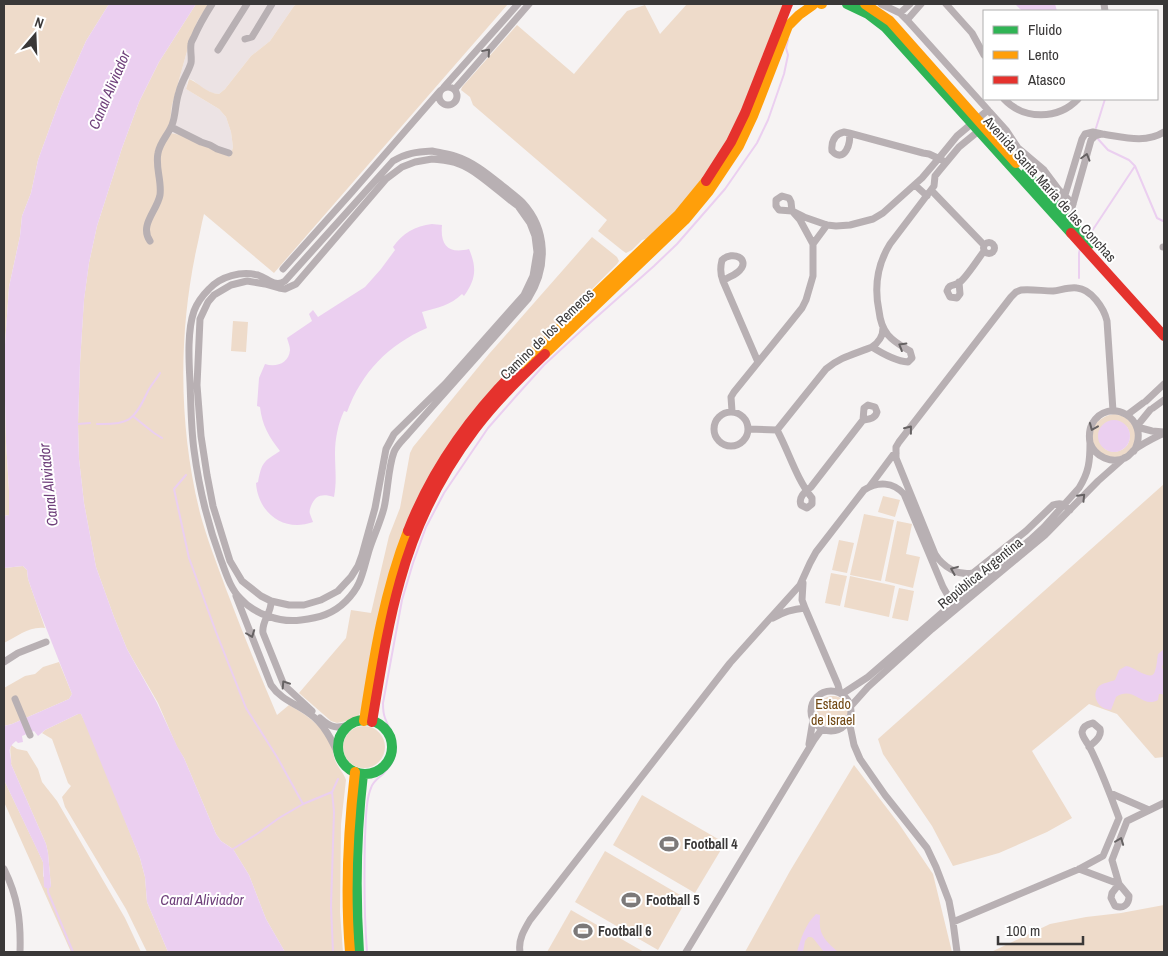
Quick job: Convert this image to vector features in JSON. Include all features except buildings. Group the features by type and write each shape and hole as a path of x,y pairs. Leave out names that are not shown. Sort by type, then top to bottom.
{"main road":[{"name":"Camino de los Remeros","path":"368,721 385,604 392,576 410,523 437,470 473,417 511,375 679,214 702,186 719,162 738,129 788,4"},
{"name":"Camino de los Remeros","path":"368,721 403,570 418,527 444,474 480,422 517,381 685,220 698,204 726,167 738,146 753,116 787,28 798,15 816,4"},
{"name":"Avenida Santa María de las Conchas","path":"847,4 868,14 885,27 1018,165 1164,327"},
{"name":"Avenida Santa María de las Conchas","path":"864,4 890,21 948,85 974,121"},
{"name":"Avenida Santa María de las Conchas","path":"982,129 1164,336"},
{"path":"368,721 385,729 391,742 392,750 390,757 381,768 375,772 359,773 348,768 339,756 339,741 341,735 351,724 368,721"},
{"path":"350,952 347,865 349,822 359,773"},
{"path":"359,773 356,866 356,914 359,952"}],"street":[{"path":"150,241 146,236 146,226 160,196 158,150 171,127 178,93 190,67 192,57 190,44 200,21 212,4"},
{"path":"218,50 247,4"},
{"path":"245,39 252,37 272,4"},
{"path":"283,270 518,4"},
{"path":"454,89 529,4"},
{"path":"883,4 900,13 907,20 1006,130 1018,148 1044,170 1059,190 1073,204"},
{"path":"900,13 910,4"},
{"path":"907,20 921,4"},
{"path":"946,4 972,33 983,53"},
{"path":"948,85 957,76"},
{"path":"450,87 457,92 454,104 445,105 440,101 442,89 450,87"},
{"path":"1005,100 1021,111 1037,115 1059,112 1077,100"},
{"path":"777,430 816,381 834,362 876,344 883,333 876,294 877,275 885,252 934,186 935,176 942,160 957,136 988,110"},
{"path":"171,127 229,153"},
{"path":"732,411 731,397 734,392 802,308 812,285 813,244 800,220 792,211 827,225 836,226 850,225 873,219 883,213 928,171 982,129"},
{"path":"1006,130 1018,165"},
{"path":"1054,204 1065,195 1085,134 1093,132 1134,140 1154,137 1164,132"},
{"path":"849,133 922,154 929,154 942,160"},
{"path":"1076,228 1071,211 1091,140 1095,136 1102,134"},
{"path":"425,151 425,160"},
{"path":"241,603 267,616 295,621 320,617 343,604 355,591 361,581 368,554 384,509 394,453 397,447 528,299 538,280 543,250 540,234 532,216 521,202 498,182 470,162 452,155 432,151 404,155 393,161 285,281 275,284 259,276 244,274 232,276 219,281 210,288 196,306 194,313 189,364 194,450 202,494 213,536 225,571 241,603 271,685 283,698 309,713 319,722 332,739 339,756"},
{"path":"404,155 406,166"},
{"path":"432,159 447,160 471,169 518,206 530,223 538,252 536,268 524,295 445,384 394,434 386,449 375,508 362,555 351,577 338,591 324,599 304,604 289,605 271,601 261,596 242,581 230,561 213,506 200,436 197,385 200,319 208,302 231,285 247,282 285,289 296,284 386,179 406,166 415,162 432,159"},
{"path":"928,171 935,176"},
{"path":"915,184 929,193 984,248 959,282"},
{"path":"813,244 827,225"},
{"path":"723,281 758,362"},
{"path":"1067,507 1058,503 1053,505 1026,531 973,573 956,572 942,564 936,554 896,458 896,447 1011,297 1021,290 1079,288 1091,295 1100,305 1106,314 1107,321 1113,411"},
{"path":"872,347 900,361 906,362 911,360 910,351 893,340 883,328"},
{"path":"1127,415 1163,386"},
{"path":"1137,427 1156,406 1147,400"},
{"path":"732,411 742,415 748,429 745,438 737,445 727,446 718,440 713,431 715,421 722,414 732,411"},
{"path":"1106,412 1120,412 1127,415 1134,421 1137,427 1138,439 1134,450 1130,455 1118,460 1104,458 1093,449 1090,443 1090,428 1099,416 1106,412"},
{"path":"777,430 800,482 806,491 863,420"},
{"path":"1137,427 1152,432 1164,433"},
{"path":"748,429 777,430"},
{"path":"1134,450 1164,433"},
{"name":"República Argentina","path":"1067,507 1086,475 1090,464 1090,443"},
{"path":"870,486 896,453"},
{"name":"República Argentina","path":"841,693 868,677 932,629 968,594 1037,539 1067,507 1124,458"},
{"path":"520,952 523,932 530,920 730,663 797,589 816,552 864,490 876,484 899,488 904,494 947,594 956,600"},
{"path":"803,579 802,600 841,693 848,700 852,712 849,721 843,728 831,732 822,729 813,720"},
{"path":"241,603 245,596 254,591"},
{"path":"334,593 334,599 343,604"},
{"name":"República Argentina","path":"851,706 898,655 956,600 968,594"},
{"path":"324,599 330,600 332,604 330,612"},
{"path":"271,601 271,609 262,629 287,690 326,724 333,727 351,724"},
{"path":"764,624 786,612 805,608"},
{"path":"4,662 18,653 46,642"},
{"path":"806,754 812,731 813,720 811,711 815,698 826,692 841,693"},
{"path":"14,699 30,735"},
{"path":"849,721 854,745 860,759 927,848 943,882 949,901 958,952"},
{"path":"686,952 822,729"},
{"path":"838,730 854,745"},
{"path":"954,922 1079,869 1104,856 1119,818 1089,746"},
{"path":"1110,793 1149,810"},
{"path":"1079,869 1119,884 1112,860 1127,821 1164,803"},
{"path":"1119,818 1127,821"},
{"path":"1104,856 1112,860"},
{"path":"4,869 14,892 20,915 20,952"}],"shaded area":[{"path":"209,4 297,4 270,41 251,56 219,94 212,93 202,88 193,80 188,79 186,89 219,109 226,117 233,147 230,157 181,135 170,133 169,130 172,105 189,44 198,20"}],"green space":[{"path":"4,4 109,4 86,41 61,97 38,160 31,193 22,216 20,236 9,287 4,359"},
{"path":"196,4 209,4 198,20 189,44 172,105 169,130 170,133 181,135 230,157 233,147 226,117 219,109 186,89 189,79 210,92 219,94 251,56 270,41 297,4 508,4 274,273 204,214 190,283 186,316 183,382 188,448 200,513 226,589 277,715 289,705 317,725 330,741 335,760 346,780 341,824 340,912 343,952 285,952 266,919 249,875 233,849 221,841 216,834 184,758 177,747 158,703 127,649 114,617 96,567 84,503 79,459 78,424 80,363 84,299 97,226 139,102 159,62"},
{"path":"687,4 786,4 765,49 736,125 720,154 680,207 649,238 642,240 626,253 598,231 607,220 473,105 470,97 461,90 517,25 574,74 627,11 645,5 660,34"},
{"path":"592,237 617,257 619,261 510,371 431,475 361,712 358,716 347,721 337,723 331,721 299,693 346,638 351,610 371,613 389,536 400,508 410,453 413,447 489,354"},
{"path":"233,321 248,322 246,352 231,351"},
{"path":"4,359 9,515 4,516"},
{"path":"1115,414 1126,418 1132,424 1135,433 1135,441 1131,449 1117,457 1101,453 1094,445 1092,437 1096,423","holes":["1106,423 1127,427 1130,438 1126,447 1117,451 1105,449 1100,429"]},
{"path":"1164,484 1164,757 1155,758 1117,714 1089,704 1032,751 1072,818 1047,832 999,853 953,866 932,826 883,754 878,739"},
{"path":"883,496 900,500 895,517 878,512"},
{"path":"864,514 894,520 881,581 850,575"},
{"path":"897,521 912,524 906,554 920,557 913,588 885,581"},
{"path":"839,540 854,543 847,573 832,570"},
{"path":"23,566 27,570 28,579 45,628 29,630 4,643 4,568"},
{"path":"831,573 847,576 840,606 825,603"},
{"path":"850,576 895,586 889,617 844,607"},
{"path":"899,588 914,591 908,621 892,618"},
{"path":"59,662 72,694 69,699 4,726 4,688 25,676 35,674 43,667"},
{"name":"Estado de Israel","path":"833,696 839,697 844,701 848,706 848,718 844,723 839,727 833,728 827,727 822,723 818,718 817,712 818,706 822,701 827,697"},
{"path":"81,714 91,734 140,858 145,877 147,902 168,952 147,952 126,909 65,807 62,797 71,786 68,783 52,739 42,733"},
{"path":"364,726 379,732 385,747 379,762 364,768 349,762 343,747 349,732"},
{"path":"11,745 17,749 27,751 38,769 42,782 57,801 125,918 141,952 71,952 4,802 4,780 43,862 43,876 51,887 46,844 11,764"},
{"path":"854,765 899,824 933,874 952,952 745,952 790,871"},
{"name":"Football 4","path":"642,795 725,843 695,893 613,845"},
{"name":"Football 5","path":"605,851 687,899 658,950 575,902"},
{"path":"1164,905 1164,952 991,952 1050,924"},
{"name":"Football 6","path":"571,910 644,952 547,952"}],"water":[{"name":"Canal Aliviador","path":"109,4 196,4 159,62 139,102 97,226 84,300 80,363 79,459 84,503 96,567 127,649 157,703 184,758 216,834 221,841 233,849 249,875 266,919 285,952 168,952 147,902 145,877 140,858 81,714 45,730 38,736 34,731 22,736 23,742 18,743 16,741 10,749 11,764 46,844 51,887 48,889 44,887 43,862 4,780 4,726 69,699 72,694 37,605 28,579 27,570 23,566 4,568 4,516 9,515 4,359 9,287 20,236 22,216 31,193 38,160 61,97 86,41"},
{"path":"1015,4 1055,4 1057,10 1021,10"},
{"path":"432,224 442,225 444,243 447,247 456,250 469,249 474,268 471,284 464,296 462,294 448,303 422,312 427,328 400,343 378,361 360,384 347,412 344,411 336,437 334,497 323,495 315,499 310,511 313,522 292,525 274,518 262,503 256,483 264,463 280,451 267,431 262,420 260,407 257,406 259,378 265,364 277,365 285,361 290,350 287,338 312,321 309,314 313,310 318,317 365,287 395,250 393,247 401,238 415,228"},
{"path":"1114,420 1120,421 1125,425 1129,430 1129,442 1125,447 1120,451 1114,452 1108,451 1103,447 1099,442 1098,436 1099,430 1103,425 1108,421"},
{"path":"1164,649 1162,667 1164,672 1164,696 1159,694 1158,700 1147,702 1133,695 1122,694 1116,697 1111,710 1103,708 1097,702 1095,694 1099,686 1115,680 1119,670 1126,666 1147,675 1153,674 1156,669 1158,654"},
{"path":"816,914 820,915 820,929 824,937 838,952 824,952 813,938 808,937 805,941 803,952 797,952 806,927"}],"waterway":[{"path":"367,952 364,881 367,806 372,786 387,769 396,751 395,741 384,716 383,703 402,600 426,527 444,493 488,428 517,395 544,365 677,244 725,189 757,143 768,120 784,74 788,55 786,48 788,40"},
{"path":"1096,128 1105,100"},
{"path":"1098,139 1108,150 1129,160 1135,166"},
{"path":"1090,234 1135,166 1157,218 1163,221"},
{"path":"1079,278 1080,249"},
{"path":"97,424 116,424 134,415 160,373"},
{"path":"134,417 162,438"},
{"path":"78,424 90,423"},
{"path":"186,475 174,489 189,558 246,708 277,757 303,804"},
{"path":"333,952 331,906 334,812 332,792 338,779"},
{"path":"233,849 303,804 332,792"},
{"path":"48,889 73,952"}],"traffic: fast":[{"path":"847,4 868,14 885,27 1071,233"},
{"path":"1026,173 1090,244"},
{"path":"365,720 375,722 384,728 390,737 392,747 390,757 384,766 375,772 365,774 355,772 346,766 340,757 338,747 340,737 346,728 355,722 365,720"},
{"path":"359,952 357,863 363,774"}],"traffic: slow":[{"path":"865,4 890,21 1016,163"},
{"path":"545,354 685,220 709,191 739,146 753,116 788,26 813,5"},
{"path":"517,369 679,214 706,181"},
{"path":"364,721 386,601 408,531"},
{"path":"350,952 348,862 355,772"}],"traffic: jam":[{"path":"706,181 731,142 745,113 788,4"},
{"path":"1071,233 1164,336"},
{"path":"372,722 395,598 413,540 430,501 451,464 475,429 500,399 545,354"},
{"path":"408,531 429,486 454,444 484,405 517,369"}],"place":[{"name":"Football 4","path":"669,844"},
{"name":"Football 5","path":"631,900"},
{"name":"Football 6","path":"583,931"}]}
